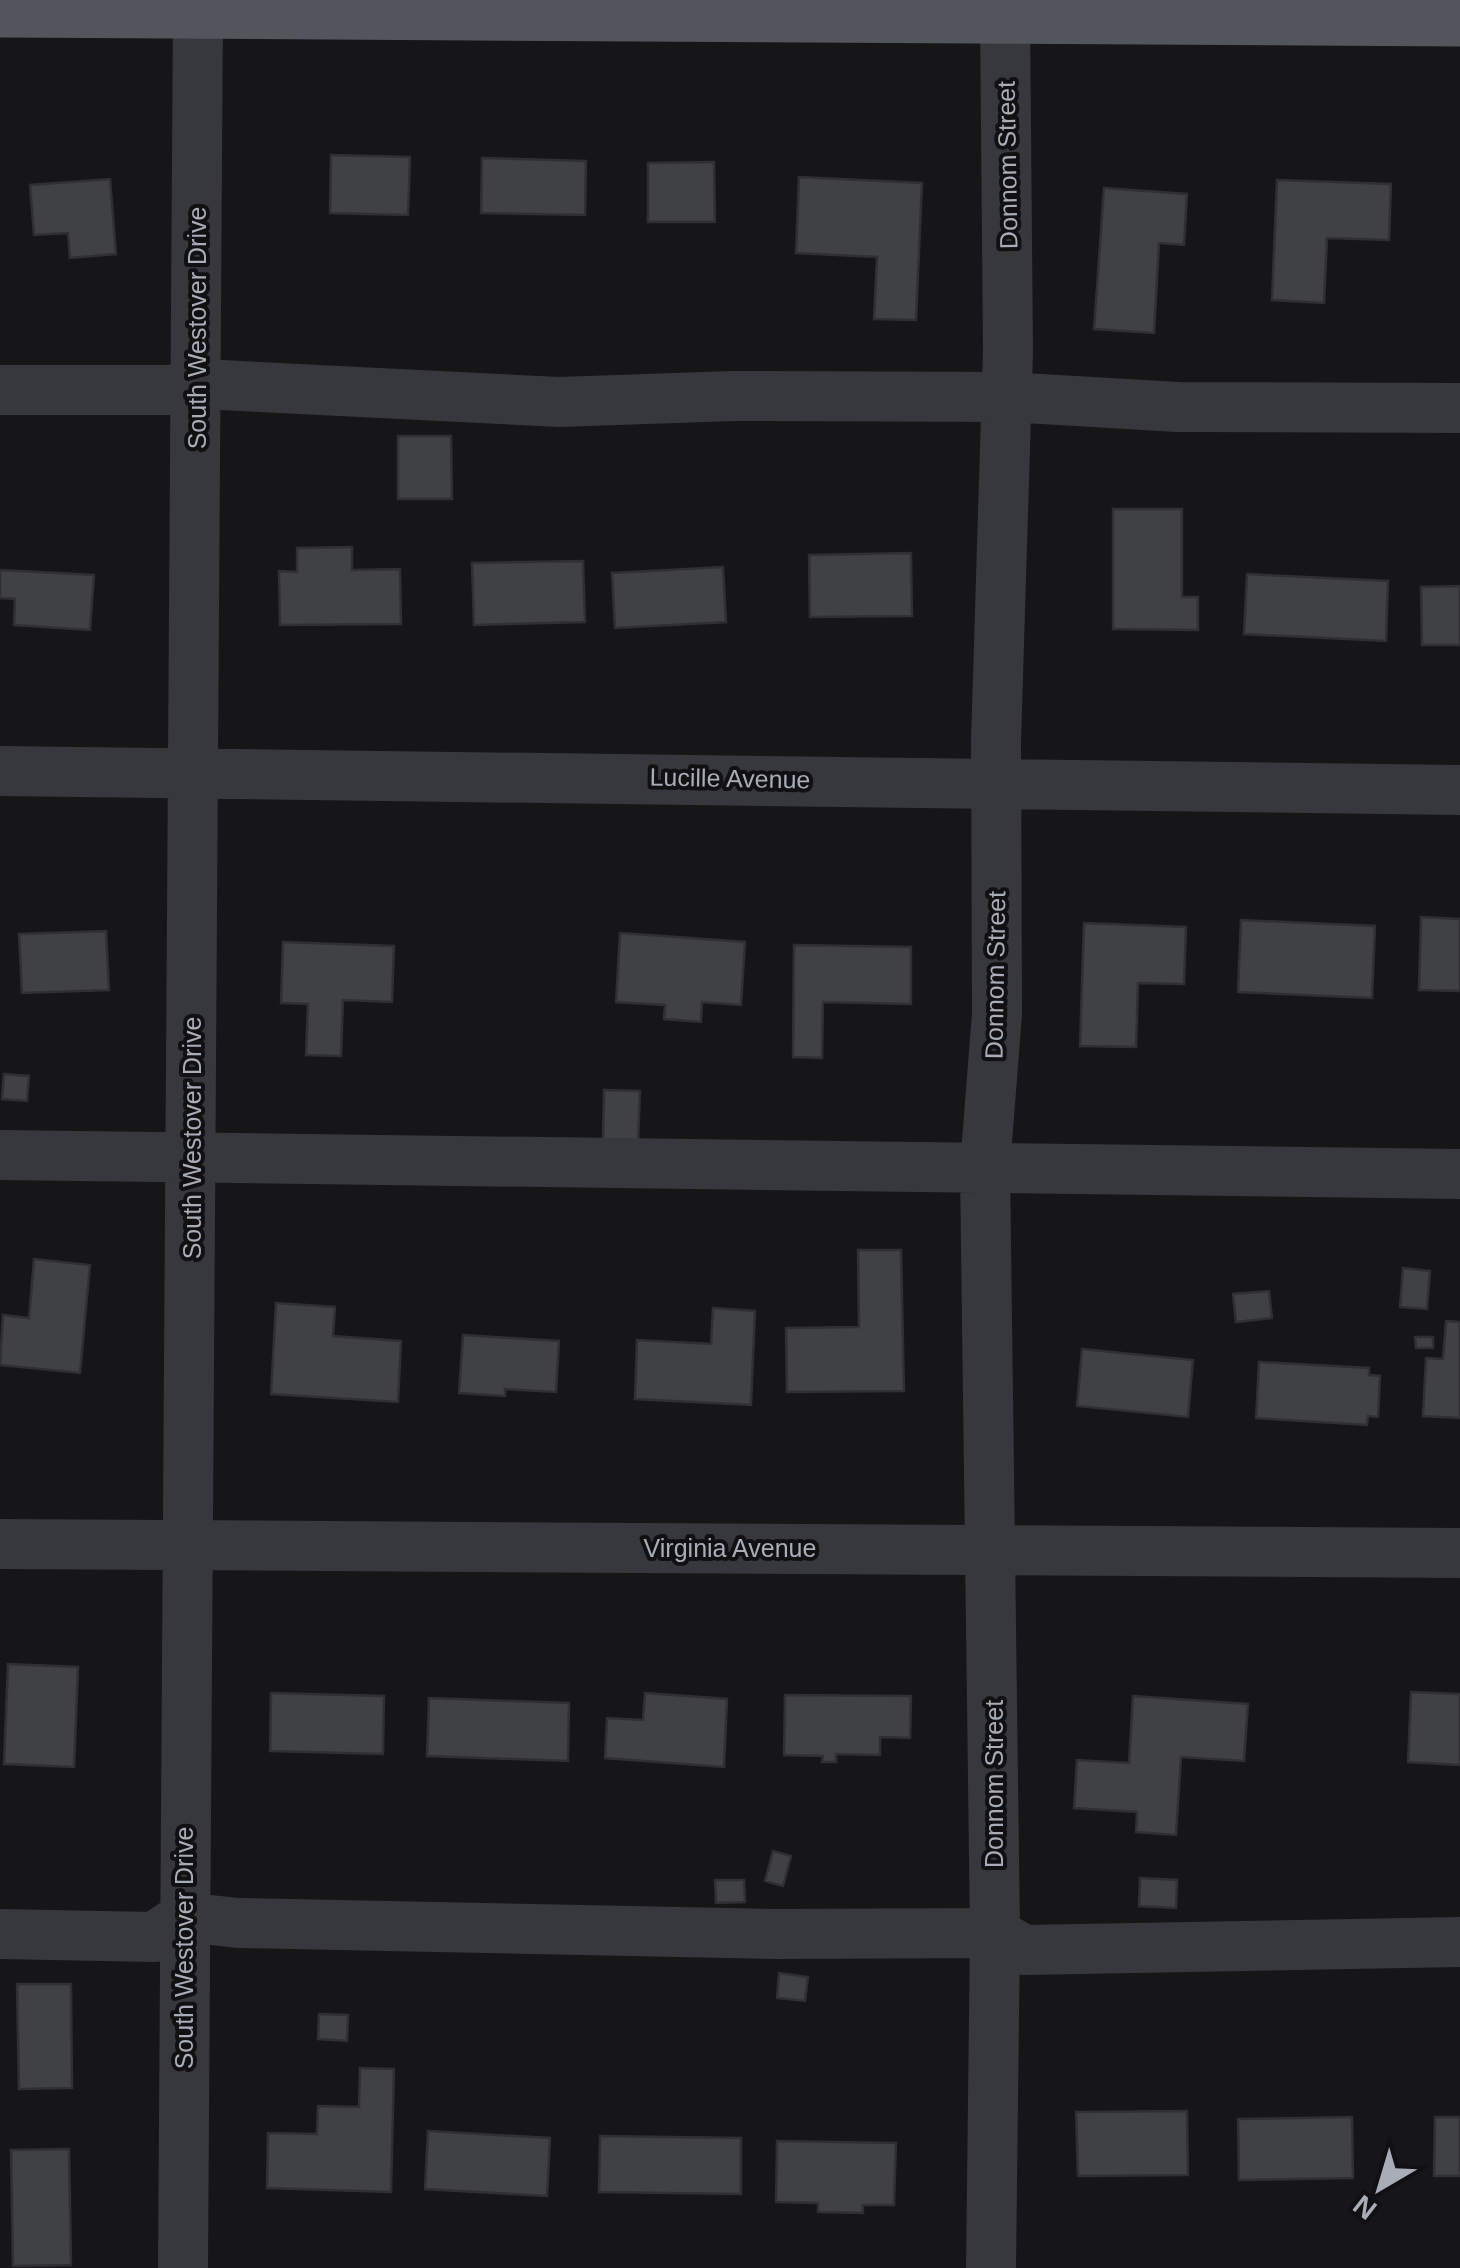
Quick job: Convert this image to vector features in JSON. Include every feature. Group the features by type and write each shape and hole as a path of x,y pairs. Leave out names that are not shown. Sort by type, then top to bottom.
{"main road":[{"path":"0,10 136,4 198,8 1036,11 1460,20"}],"street":[{"name":"South Westover Drive","path":"183,2268 198,8"},
{"name":"Donnom Street","path":"991,2268 995,1933 985,1167 997,1014 996,782 1007,398 1036,11"},
{"path":"0,390 197,387 559,402 732,396 1007,398 1178,407 1460,408"},
{"name":"Lucille Avenue","path":"0,771 1460,790"},
{"path":"0,1155 1460,1174"},
{"name":"Virginia Avenue","path":"0,1544 1460,1552"},
{"path":"0,1934 154,1937 184,1917 238,1924 636,1932 995,1933 1024,1950 1460,1942"}],"building":[{"path":"331,155 410,157 408,215 330,213"},
{"path":"482,158 586,161 585,215 481,213"},
{"path":"714,162 715,222 648,222 648,163"},
{"path":"799,177 922,183 916,320 874,319 877,257 796,253"},
{"path":"110,179 116,254 70,258 68,233 34,235 30,185"},
{"path":"1277,180 1391,184 1389,240 1327,238 1324,303 1272,300"},
{"path":"1104,188 1187,194 1184,245 1159,243 1154,333 1094,329"},
{"path":"398,436 451,436 452,499 398,499"},
{"path":"1113,509 1182,509 1182,597 1198,597 1198,630 1113,629"},
{"path":"352,547 352,570 400,569 401,624 280,625 279,571 297,572 297,548"},
{"path":"911,553 912,616 810,617 809,555"},
{"path":"583,561 585,622 474,625 472,563"},
{"path":"723,567 726,622 615,628 612,573"},
{"path":"0,570 94,575 90,630 14,625 15,599 0,598"},
{"path":"1247,574 1388,581 1386,641 1244,634"},
{"path":"1460,586 1460,645 1422,645 1421,587"},
{"path":"1421,917 1460,919 1460,991 1419,990"},
{"path":"1241,920 1375,926 1372,998 1238,992"},
{"path":"1084,923 1186,927 1184,984 1138,983 1136,1047 1080,1046"},
{"path":"106,931 109,990 22,993 19,934"},
{"path":"620,933 745,942 741,1005 702,1002 701,1022 664,1019 665,1005 616,1002"},
{"path":"283,942 394,946 392,1002 343,1000 341,1056 306,1055 308,1004 281,1003"},
{"path":"794,945 911,947 911,1004 823,1002 822,1058 793,1057"},
{"path":"4,1074 29,1076 27,1101 2,1099"},
{"path":"604,1090 640,1091 638,1142 603,1141"},
{"path":"858,1250 901,1250 904,1391 787,1392 786,1328 859,1327"},
{"path":"34,1259 90,1265 80,1373 0,1365 3,1315 29,1318"},
{"path":"1403,1268 1430,1271 1427,1309 1400,1307"},
{"path":"1269,1291 1272,1318 1236,1322 1233,1294"},
{"path":"276,1303 335,1307 333,1336 401,1341 398,1402 271,1394"},
{"path":"713,1308 755,1311 751,1405 635,1399 637,1340 711,1344"},
{"path":"1446,1321 1460,1322 1460,1418 1423,1416 1426,1358 1443,1359"},
{"path":"463,1335 559,1341 556,1392 505,1389 505,1396 459,1393"},
{"path":"1415,1337 1433,1337 1433,1348 1416,1348"},
{"path":"1082,1349 1193,1360 1188,1417 1077,1406"},
{"path":"1259,1362 1369,1368 1369,1375 1380,1376 1378,1417 1368,1416 1367,1425 1256,1418"},
{"path":"8,1664 78,1667 74,1767 4,1764"},
{"path":"1411,1692 1460,1694 1460,1765 1408,1762"},
{"path":"271,1693 384,1696 383,1754 270,1751"},
{"path":"645,1693 727,1699 724,1767 605,1758 607,1718 643,1720"},
{"path":"785,1695 911,1696 910,1738 880,1737 880,1755 836,1754 836,1762 822,1762 823,1756 784,1755"},
{"path":"1133,1696 1248,1704 1244,1761 1181,1757 1176,1835 1136,1832 1137,1812 1074,1808 1077,1760 1129,1763"},
{"path":"429,1698 569,1703 568,1761 427,1756"},
{"path":"773,1851 791,1856 783,1886 765,1881"},
{"path":"1140,1878 1177,1880 1176,1908 1139,1906"},
{"path":"715,1880 744,1880 745,1902 716,1903"},
{"path":"779,1973 808,1977 805,2001 777,1998"},
{"path":"17,1984 71,1984 72,2088 19,2089"},
{"path":"319,2014 348,2015 347,2041 318,2039"},
{"path":"360,2068 394,2069 391,2192 267,2188 268,2133 317,2134 318,2106 359,2107"},
{"path":"1187,2111 1188,2175 1078,2176 1076,2112"},
{"path":"1352,2117 1353,2178 1239,2180 1238,2119"},
{"path":"1435,2117 1460,2117 1460,2176 1434,2176"},
{"path":"428,2131 550,2138 547,2196 425,2189"},
{"path":"600,2136 741,2138 741,2194 599,2192"},
{"path":"777,2141 896,2143 894,2205 863,2205 863,2213 818,2212 818,2203 776,2202"},
{"path":"69,2149 71,2265 13,2266 11,2150"}]}
